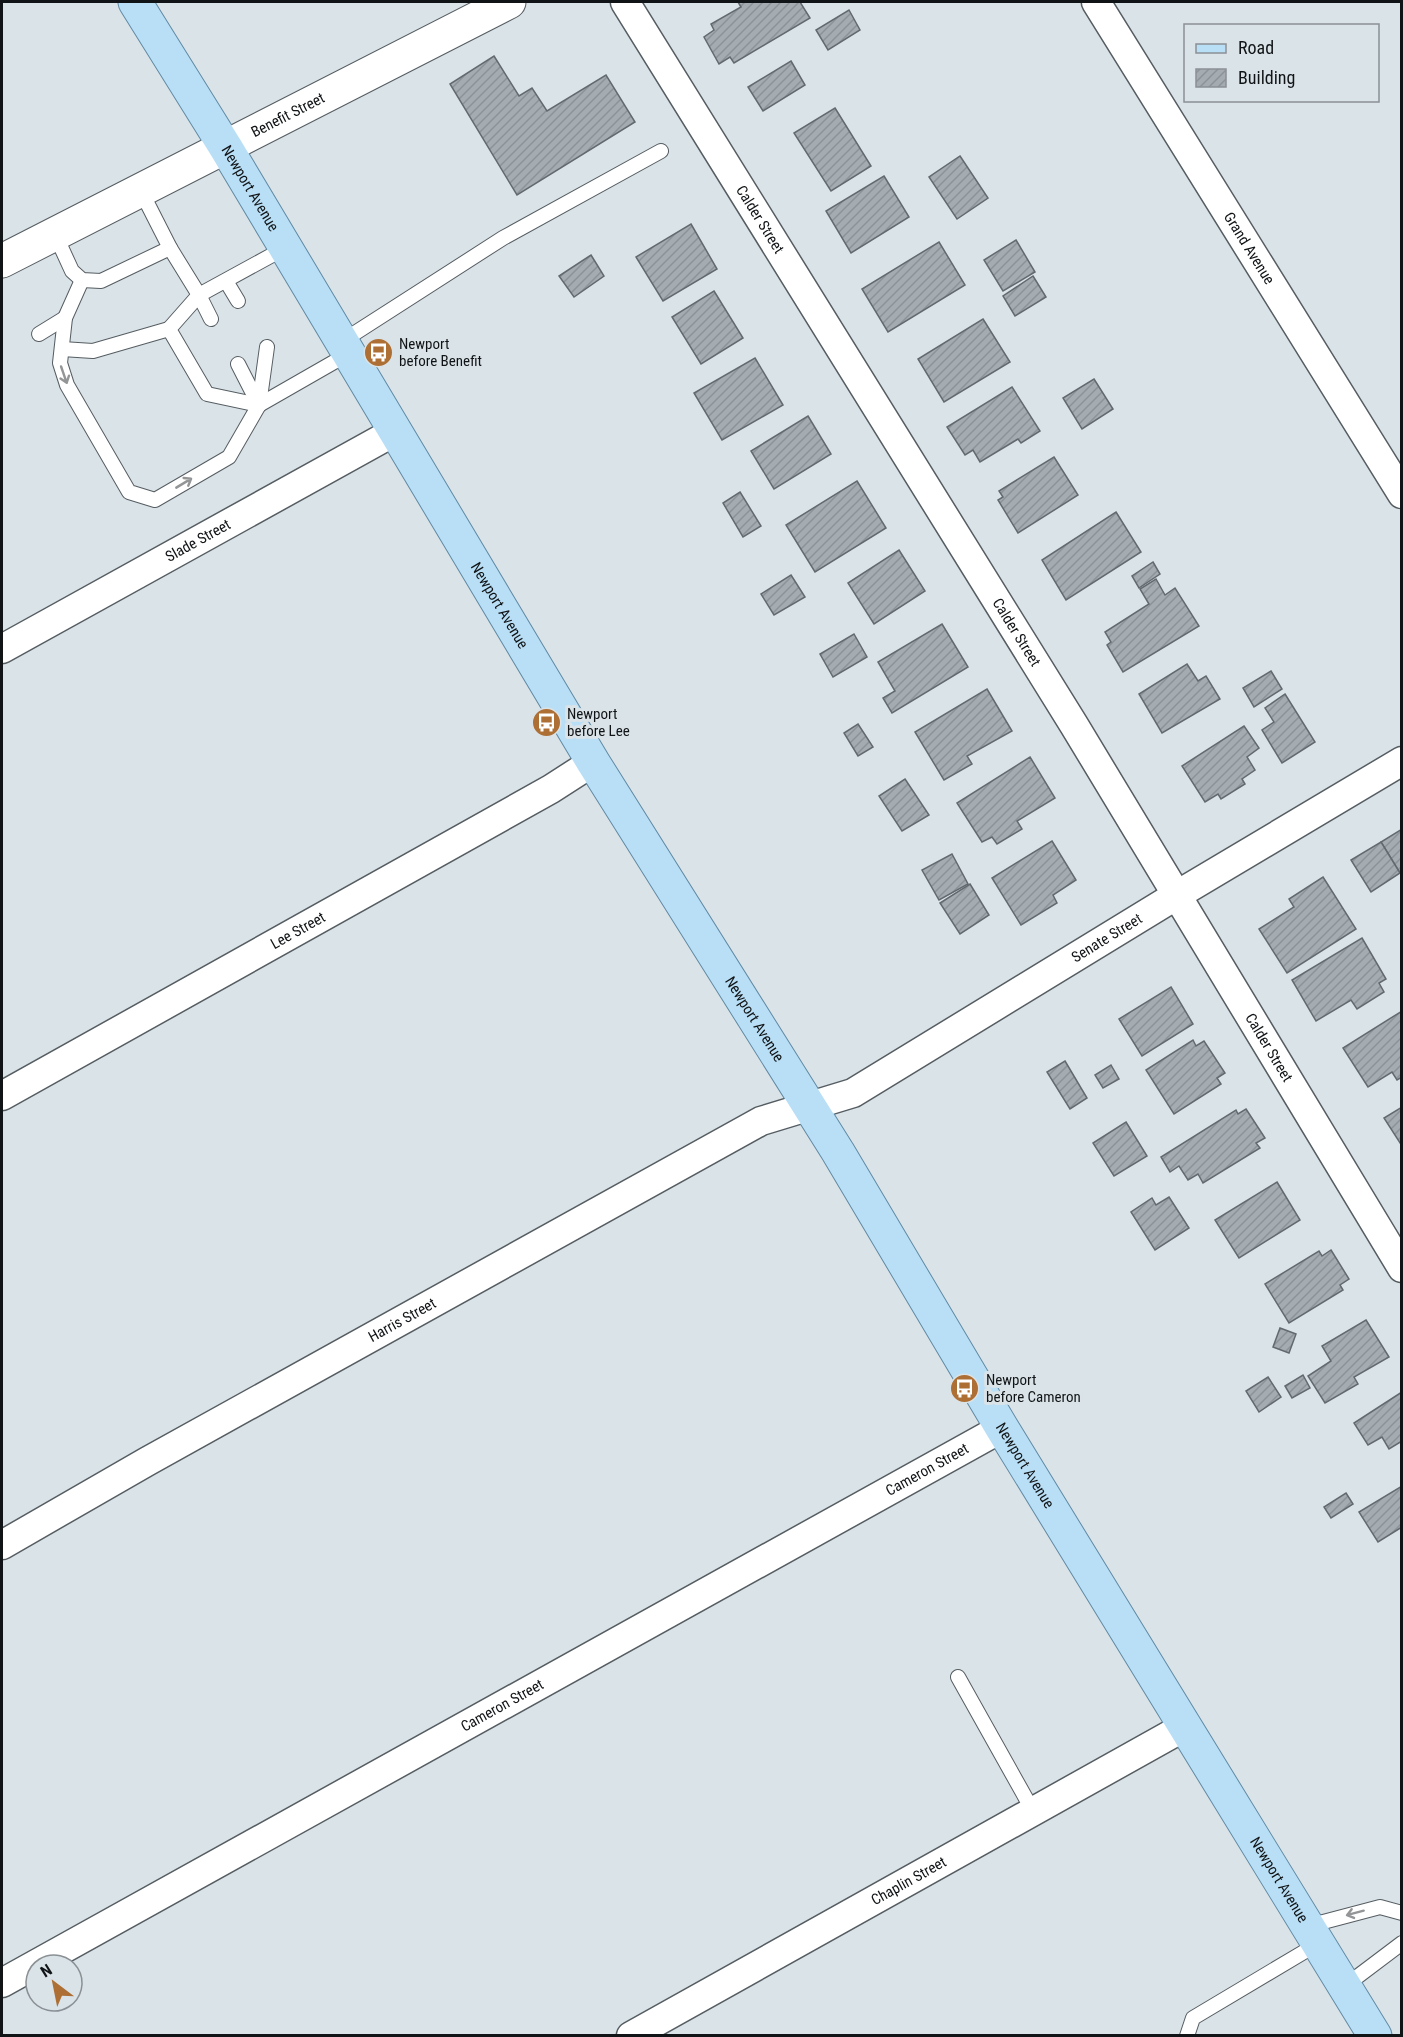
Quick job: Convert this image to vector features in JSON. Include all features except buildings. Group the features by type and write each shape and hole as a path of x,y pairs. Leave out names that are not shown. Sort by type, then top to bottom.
{"main road":[{"name":"Newport Avenue","path":"135,2 226,148 593,762 810,1108 1002,1428 1375,2036"}],"street":[{"name":"Benefit Street","path":"2,261 509,2"},
{"name":"Calder Street","path":"625,2 1074,725 1401,1268"},
{"name":"Grand Avenue","path":"1096,2 1401,494"},
{"name":"Slade Street","path":"2,649 394,432"},
{"name":"Senate Street","path":"810,1108 853,1094 1177,895 1401,761"},
{"name":"Lee Street","path":"2,1096 551,789 593,762"},
{"name":"Harris Street","path":"2,1545 148,1461 761,1121 810,1108"},
{"name":"Cameron Street","path":"2,1983 1002,1428"},
{"name":"Chaplin Street","path":"631,2036 1186,1726"}],"lane":[{"path":"169,329 207,394 259,405 503,238 661,151"},
{"path":"141,190 170,248 212,319"},
{"path":"55,234 72,271 82,280 101,281 170,248"},
{"path":"62,350 93,351 169,329 199,295 285,248"},
{"path":"82,280 65,318 60,363 67,386 129,492 155,500 228,456 259,405 267,348"},
{"path":"226,281 238,301"},
{"path":"39,334 65,318"},
{"path":"238,364 259,405"},
{"path":"958,1677 1033,1811"},
{"path":"1187,2036 1193,2018 1314,1935 1380,1906 1401,1913"},
{"path":"1345,1986 1401,1943"}],"place":[{"name":"Newport before Benefit","path":"378,353"},
{"name":"Newport before Lee","path":"546,723"},
{"name":"Newport before Cameron","path":"965,1389"}]}
